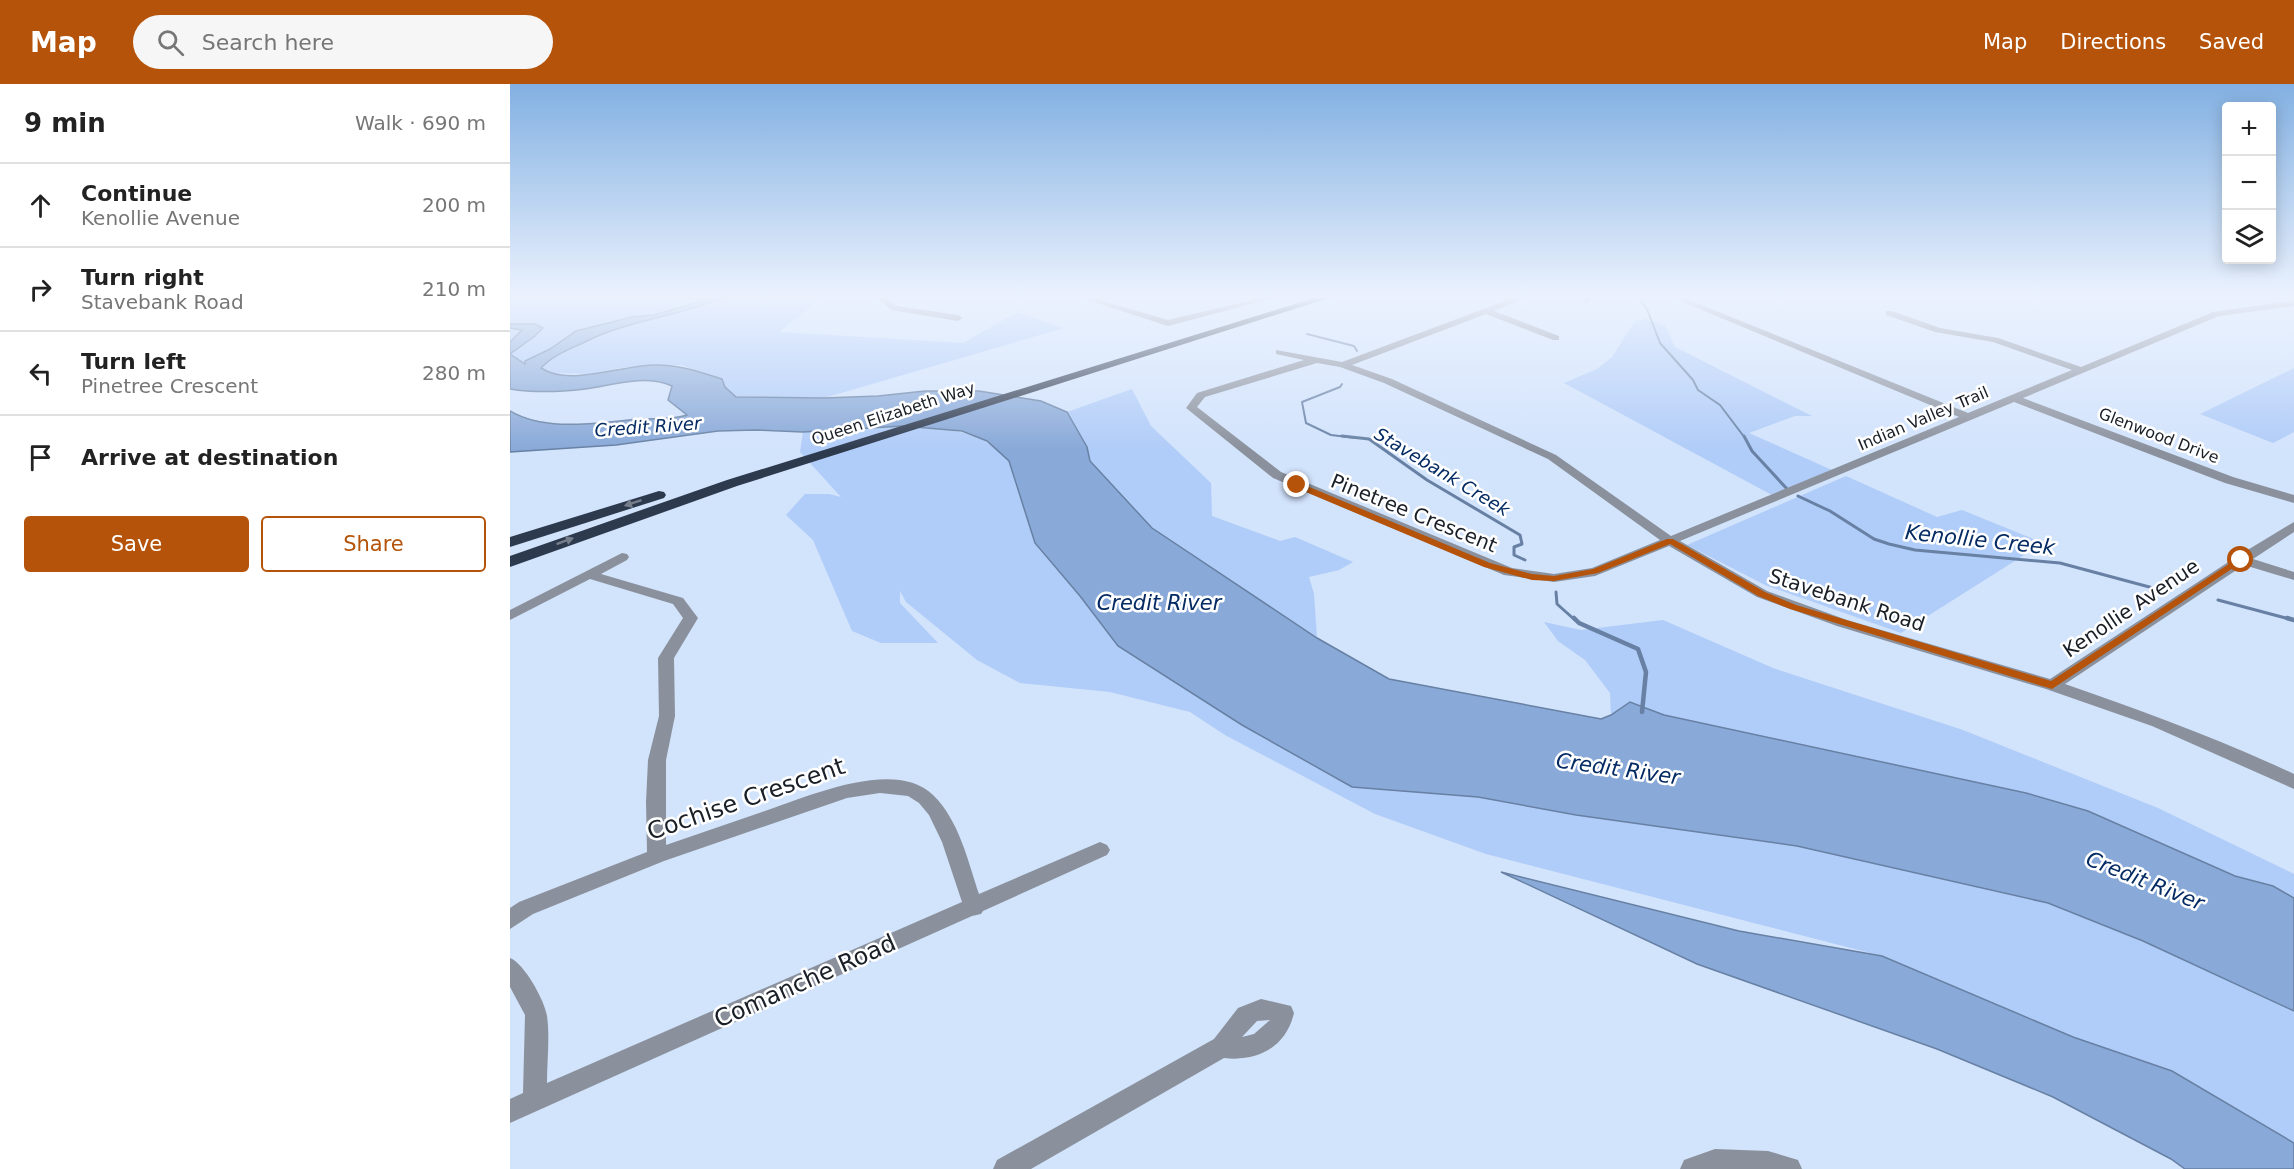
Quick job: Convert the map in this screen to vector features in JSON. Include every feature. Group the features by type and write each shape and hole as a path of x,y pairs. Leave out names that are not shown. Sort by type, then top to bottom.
{"highway":[{"name":"Queen Elizabeth Way","path":"510,542 757,470 1146,349"},
{"name":"Queen Elizabeth Way","path":"1086,368 1152,349"},
{"name":"Queen Elizabeth Way","path":"510,562 757,470"}],"street":[{"path":"1343,365 1386,349"},
{"path":"1801,349 1969,417"},
{"path":"2020,349 2081,370"},
{"name":"Indian Valley Trail","path":"1670,540 2133,349"},
{"name":"Stavebank Road","path":"1280,352 1343,365 1388,381 1552,457 1670,540 1753,589 1793,607 2052,685 2158,722 2294,782"},
{"name":"Pinetree Crescent","path":"1316,360 1201,395 1191,408 1277,475 1509,572 1532,577 1573,576 1595,572 1670,540"},
{"name":"Glenwood Drive","path":"2014,398 2229,480 2294,499"},
{"name":"Kenollie Avenue","path":"2052,685 2294,526"},
{"path":"510,616 622,557"},
{"path":"2241,560 2294,576"},
{"path":"591,575 678,602 691,618 666,658 667,716 657,760 655,802 657,856"},
{"name":"Cochise Crescent","path":"510,920 526,908 657,856 845,790 871,786 892,787 915,792 931,803 942,819 974,908"},
{"name":"Comanche Road","path":"510,1111 974,908 1100,850"},
{"path":"510,968 526,993 536,1015 535,1099"},
{"path":"1006,1169 1222,1047"},
{"path":"1693,1169 1715,1162 1768,1164 1788,1169"}],"shaded area":[{"path":"510,349 993,349 824,398 736,397 703,373 681,365 619,368 599,374 544,371 510,390"},
{"path":"1617,349 1678,349 1812,416 1795,416 1749,433 1832,470 1772,495 1564,383 1597,369 1612,357"},
{"path":"2294,368 2294,432 2273,443 2200,414"},
{"path":"1132,389 1151,426 1211,483 1212,516 1280,541 1295,537 1353,562 1339,570 1309,577 1314,594 1317,638 1152,528 1090,461 1087,447 1067,412"},
{"path":"903,426 961,432 987,442 999,450 1009,461 1035,543 1118,646 1242,725 1352,786 1478,797 1576,815 1797,846 2048,903 2143,941 2294,1011 2294,1143 2172,1071 2073,1037 1882,956 1486,854 1375,814 1225,735 1190,712 1110,692 1020,683 977,660 906,602 900,591 900,603 938,643 881,643 852,631 813,540 786,515 805,494 829,494 841,497 800,452 803,432"},
{"path":"1846,476 1937,517 1962,510 2043,543 1901,633 1765,585 1687,545"},
{"path":"1663,620 1773,668 1963,730 2158,808 2294,874 2294,898 2273,886 2235,876 2088,811 2026,793 1664,715 1630,702 1611,715 1610,693 1585,660 1558,641 1544,622 1581,630"}],"water":[{"name":"Credit River","path":"551,349 571,349 557,355 541,368 566,376 596,374 642,366 673,366 722,379 725,387 736,397 824,398 925,391 979,391 1041,401 1067,412 1087,447 1090,461 1152,528 1317,638 1389,679 1601,719 1630,702 1664,715 2026,793 2088,811 2235,876 2273,886 2294,898 2294,1011 2143,941 2048,903 1797,846 1576,815 1478,797 1352,787 1242,725 1118,646 1035,543 1009,461 987,441 962,431 903,426 803,432 718,431 616,445 510,452 510,411 525,418 557,424 591,424 687,415 668,400 672,386 651,381 566,391 538,392 510,389 510,354 525,364 525,361"},
{"path":"1501,872 1739,931 1882,956 2073,1037 2172,1071 2294,1143 2294,1169 2185,1169 2171,1159 2053,1097 1937,1049 1697,964"}],"waterway":[{"name":"Kenollie Creek","path":"1665,349 1693,380 1698,390 1720,405 1745,438"},
{"name":"Stavebank Creek","path":"1342,384 1340,387 1302,402 1306,423 1331,435 1356,438"},
{"name":"Stavebank Creek","path":"1342,436 1369,439 1427,480 1520,535 1522,544 1514,547 1514,555 1525,560"},
{"name":"Kenollie Creek","path":"1744,436 1752,451 1788,490"},
{"name":"Kenollie Creek","path":"1798,496 1830,511 1874,539 1889,544 1915,550 2060,563 2168,592"},
{"name":"Stavebank Creek","path":"1556,592 1557,604 1575,620"},
{"name":"Kenollie Creek","path":"2218,600 2293,620"},
{"name":"Stavebank Creek","path":"1574,618 1579,623 1638,649 1646,672 1642,712"},
{"name":"Kenollie Creek","path":"2287,618 2294,620"}],"route":[{"path":"1297,485 1487,565 1532,577 1554,578 1595,572 1670,540 1716,569 1762,594 1793,607 2052,685 2241,560"}]}
